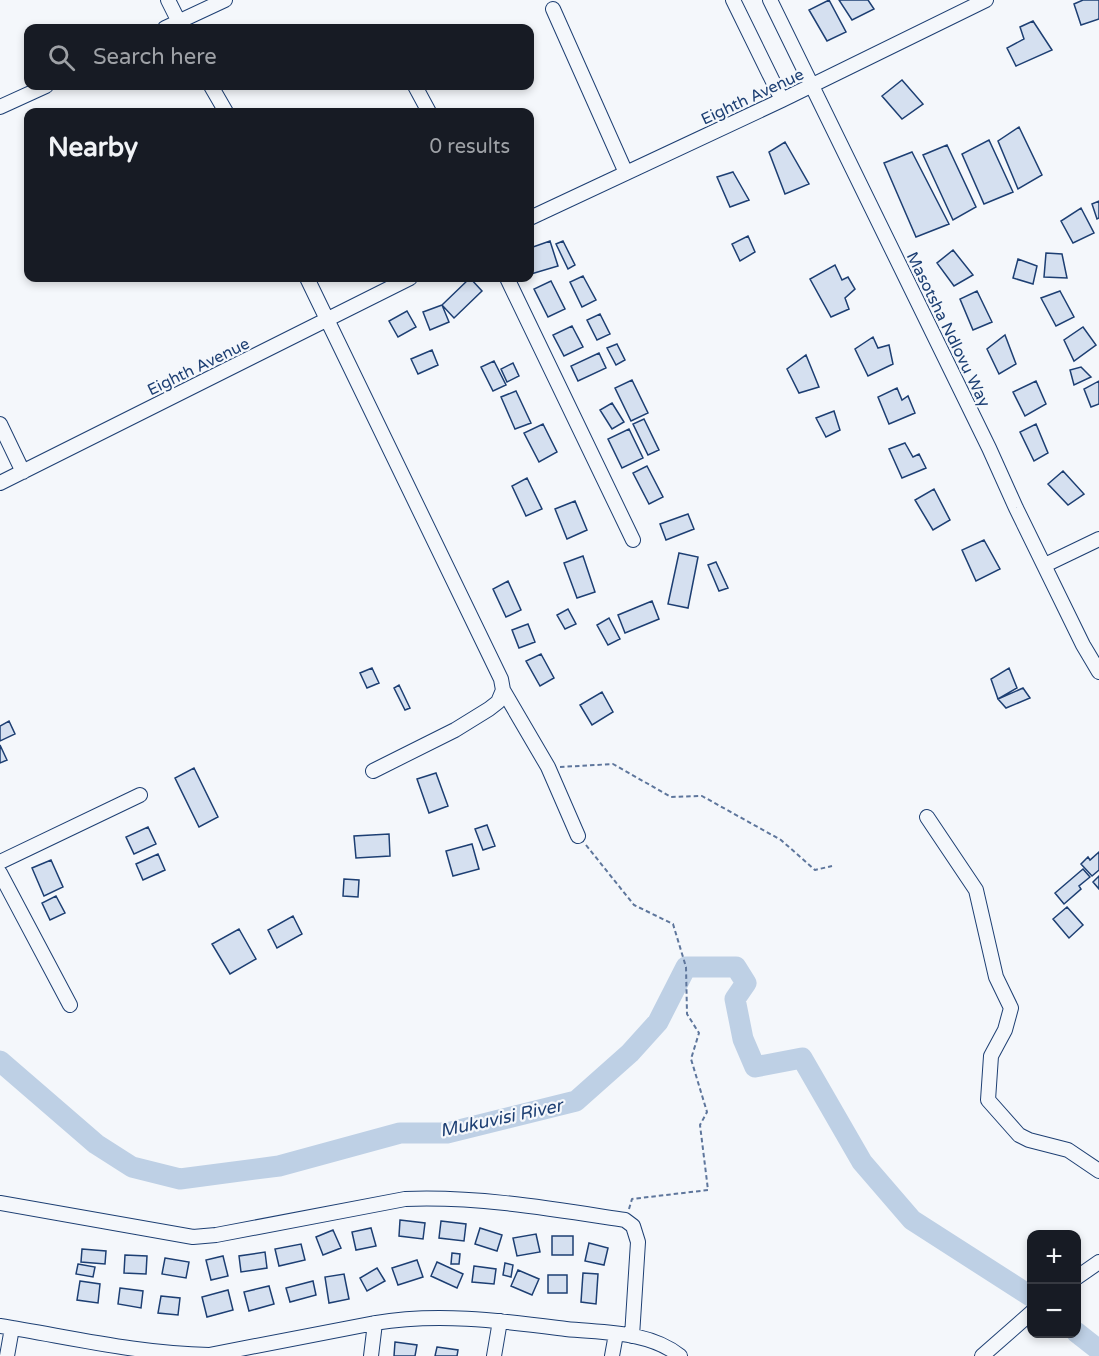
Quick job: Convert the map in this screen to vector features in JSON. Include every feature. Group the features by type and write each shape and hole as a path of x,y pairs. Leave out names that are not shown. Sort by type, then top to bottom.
{"street":[{"path":"168,0 180,24"},
{"path":"182,24 225,0"},
{"path":"733,0 782,100"},
{"name":"Masotsha Ndlovu Way","path":"770,0 1083,645 1099,672"},
{"name":"Eighth Avenue","path":"534,216 782,100 987,0"},
{"path":"553,9 626,173"},
{"path":"0,107 37,90"},
{"path":"214,90 224,108"},
{"path":"417,90 427,108"},
{"path":"309,282 501,679 503,690 548,767 578,836"},
{"name":"Eighth Avenue","path":"0,483 402,282"},
{"path":"509,282 633,540"},
{"path":"0,424 23,472"},
{"path":"1045,565 1099,539"},
{"path":"373,771 455,730 498,702 503,690"},
{"path":"0,862 140,795"},
{"path":"927,817 976,890 996,977 1011,1008 1005,1030 990,1056 988,1100 1019,1135 1029,1140 1068,1150 1099,1171"},
{"path":"0,873 70,1005"},
{"path":"0,1203 193,1237 216,1235 405,1199 430,1198 533,1206 626,1220 633,1226 638,1242 632,1336"},
{"path":"1081,1275 1098,1263"},
{"path":"984,1354 1027,1316"},
{"path":"7,1356 6,1327 136,1352 209,1355 249,1352 375,1323 438,1317 500,1321 632,1336 660,1344 680,1356"},
{"path":"494,1356 500,1321"},
{"path":"371,1356 375,1323"},
{"path":"612,1356 616,1334"}],"path":[{"path":"548,767 614,764 671,797 702,796 781,840 815,870 832,866"},
{"path":"578,836 600,860 634,905 673,924 686,967 687,1014 699,1033 692,1059 706,1112 700,1125 708,1190 632,1199 626,1220"}],"building":[{"path":"829,0 846,32 827,41 809,10"},
{"path":"839,0 868,0 874,9 852,20"},
{"path":"1083,0 1099,0 1099,19 1081,25 1074,4"},
{"path":"1033,21 1052,50 1016,66 1007,48 1024,39 1020,27"},
{"path":"902,80 923,104 902,119 882,96"},
{"path":"1019,127 1042,175 1018,189 998,141"},
{"path":"989,140 1013,192 984,204 962,154"},
{"path":"785,142 809,184 785,194 769,152"},
{"path":"947,145 976,207 953,220 923,155"},
{"path":"912,152 949,224 916,237 884,163"},
{"path":"733,172 749,200 730,207 717,177"},
{"path":"1099,201 1099,218 1097,219 1092,204"},
{"path":"1081,208 1094,233 1073,243 1061,221"},
{"path":"748,236 755,252 740,261 732,244"},
{"path":"550,241 558,266 534,273 534,247"},
{"path":"563,241 575,265 568,269 556,244"},
{"path":"953,250 973,275 954,286 937,263"},
{"path":"1046,253 1062,254 1067,278 1044,277"},
{"path":"1018,259 1037,266 1033,284 1013,278"},
{"path":"835,265 842,280 848,277 855,289 845,298 849,309 831,317 810,279"},
{"path":"583,276 596,300 582,307 570,282"},
{"path":"551,281 565,309 548,317 534,289"},
{"path":"466,282 474,282 482,291 454,318 442,305"},
{"path":"977,291 992,322 973,330 960,299"},
{"path":"1060,291 1074,317 1056,326 1041,298"},
{"path":"442,305 449,322 430,330 423,312"},
{"path":"407,311 416,327 398,337 389,321"},
{"path":"600,314 610,334 597,340 587,320"},
{"path":"572,326 583,347 564,356 553,335"},
{"path":"1083,327 1096,345 1074,361 1064,340"},
{"path":"1005,335 1016,364 999,374 987,349"},
{"path":"873,337 878,348 889,345 893,364 868,376 855,349"},
{"path":"617,344 625,360 616,365 607,348"},
{"path":"432,350 438,365 418,374 411,359"},
{"path":"599,353 606,368 578,381 571,366"},
{"path":"806,355 819,387 799,393 787,369"},
{"path":"494,361 506,385 493,391 481,367"},
{"path":"513,363 519,376 507,382 501,369"},
{"path":"1081,367 1091,377 1074,385 1070,370"},
{"path":"632,380 648,413 631,421 615,388"},
{"path":"1036,381 1046,404 1025,416 1013,392"},
{"path":"1099,381 1099,404 1091,407 1084,389"},
{"path":"897,388 902,400 908,396 915,413 889,424 878,397"},
{"path":"516,391 531,423 515,429 501,397"},
{"path":"612,403 624,422 612,429 600,410"},
{"path":"834,411 840,430 826,437 816,418"},
{"path":"644,419 659,450 648,455 633,424"},
{"path":"543,424 557,452 539,462 524,433"},
{"path":"1036,424 1048,453 1034,461 1020,432"},
{"path":"629,429 643,458 622,468 608,439"},
{"path":"905,443 913,457 919,454 926,468 902,478 889,449"},
{"path":"647,466 663,497 649,504 633,473"},
{"path":"1063,471 1084,494 1068,505 1048,484"},
{"path":"527,478 542,509 526,516 512,486"},
{"path":"934,489 950,520 933,530 915,500"},
{"path":"575,501 587,530 567,539 555,509"},
{"path":"688,514 694,529 666,540 660,524"},
{"path":"984,540 1000,569 976,581 962,550"},
{"path":"679,553 698,557 688,608 668,604"},
{"path":"583,556 595,592 577,598 564,563"},
{"path":"716,562 728,588 719,591 708,565"},
{"path":"508,581 521,610 506,617 493,589"},
{"path":"652,601 659,619 625,633 618,615"},
{"path":"568,609 576,624 565,629 557,615"},
{"path":"609,618 620,639 608,645 597,625"},
{"path":"528,624 535,642 519,648 512,630"},
{"path":"541,654 554,678 540,686 526,661"},
{"path":"372,668 379,683 367,688 360,673"},
{"path":"1009,668 1017,688 998,699 991,679"},
{"path":"399,685 410,708 405,710 394,688"},
{"path":"1023,688 1030,698 1006,708 998,699"},
{"path":"602,692 613,712 592,725 580,705"},
{"path":"9,721 15,734 0,741 0,726"},
{"path":"0,745 7,760 0,763"},
{"path":"194,768 218,817 199,827 175,778"},
{"path":"436,773 448,806 429,813 417,779"},
{"path":"487,825 495,846 483,850 475,829"},
{"path":"148,827 156,844 134,854 126,837"},
{"path":"389,834 390,856 356,858 354,836"},
{"path":"472,844 479,869 453,876 446,851"},
{"path":"1099,852 1099,870 1092,876 1081,864 1088,857 1090,860"},
{"path":"158,854 165,870 143,880 136,864"},
{"path":"51,860 63,887 44,896 32,868"},
{"path":"1083,869 1090,877 1079,886 1081,889 1064,904 1055,893"},
{"path":"1099,876 1099,889 1093,882"},
{"path":"344,879 359,880 358,897 343,896"},
{"path":"56,896 65,913 50,920 42,903"},
{"path":"1067,907 1083,925 1069,938 1053,919"},
{"path":"293,916 302,934 277,948 268,930"},
{"path":"239,929 256,959 230,974 212,944"},
{"path":"400,1220 425,1223 423,1239 399,1236"},
{"path":"441,1221 466,1224 464,1241 439,1238"},
{"path":"371,1228 376,1246 356,1250 352,1232"},
{"path":"480,1228 502,1235 497,1251 475,1244"},
{"path":"333,1230 341,1248 323,1255 316,1237"},
{"path":"536,1234 540,1252 517,1256 513,1238"},
{"path":"552,1236 573,1236 573,1255 552,1255"},
{"path":"589,1243 608,1248 604,1265 585,1261"},
{"path":"301,1244 305,1260 279,1266 275,1249"},
{"path":"82,1249 106,1251 105,1264 81,1262"},
{"path":"265,1252 267,1268 241,1272 239,1256"},
{"path":"452,1253 460,1254 459,1264 451,1264"},
{"path":"125,1255 147,1256 146,1274 124,1273"},
{"path":"223,1256 228,1276 211,1280 206,1260"},
{"path":"165,1258 189,1262 186,1278 162,1274"},
{"path":"417,1260 423,1277 398,1285 392,1268"},
{"path":"437,1262 463,1274 457,1288 431,1276"},
{"path":"505,1263 513,1265 511,1277 503,1275"},
{"path":"78,1264 95,1267 93,1277 76,1274"},
{"path":"474,1266 496,1269 494,1284 472,1282"},
{"path":"377,1268 385,1281 367,1291 360,1278"},
{"path":"518,1270 539,1279 532,1295 511,1286"},
{"path":"583,1273 598,1274 596,1304 581,1302"},
{"path":"344,1274 349,1299 329,1303 325,1277"},
{"path":"548,1275 567,1275 567,1293 548,1293"},
{"path":"80,1281 100,1284 98,1303 77,1300"},
{"path":"313,1281 316,1295 290,1302 286,1288"},
{"path":"269,1286 274,1304 249,1311 244,1292"},
{"path":"120,1288 143,1291 141,1308 118,1304"},
{"path":"228,1290 233,1310 207,1317 202,1297"},
{"path":"161,1296 180,1298 178,1315 158,1313"},
{"path":"395,1342 417,1345 415,1356 394,1356"},
{"path":"437,1347 458,1350 457,1356 435,1356"}],"waterway":[{"name":"Mukuvisi River","path":"0,1061 96,1144 132,1167 180,1179 279,1166 400,1133 447,1133 576,1101 630,1053 658,1022 686,967 736,967 746,983 735,999 743,1039 755,1067 802,1058 862,1162 912,1220 1027,1294"},
{"name":"Mukuvisi River","path":"1081,1336 1099,1350"}]}
